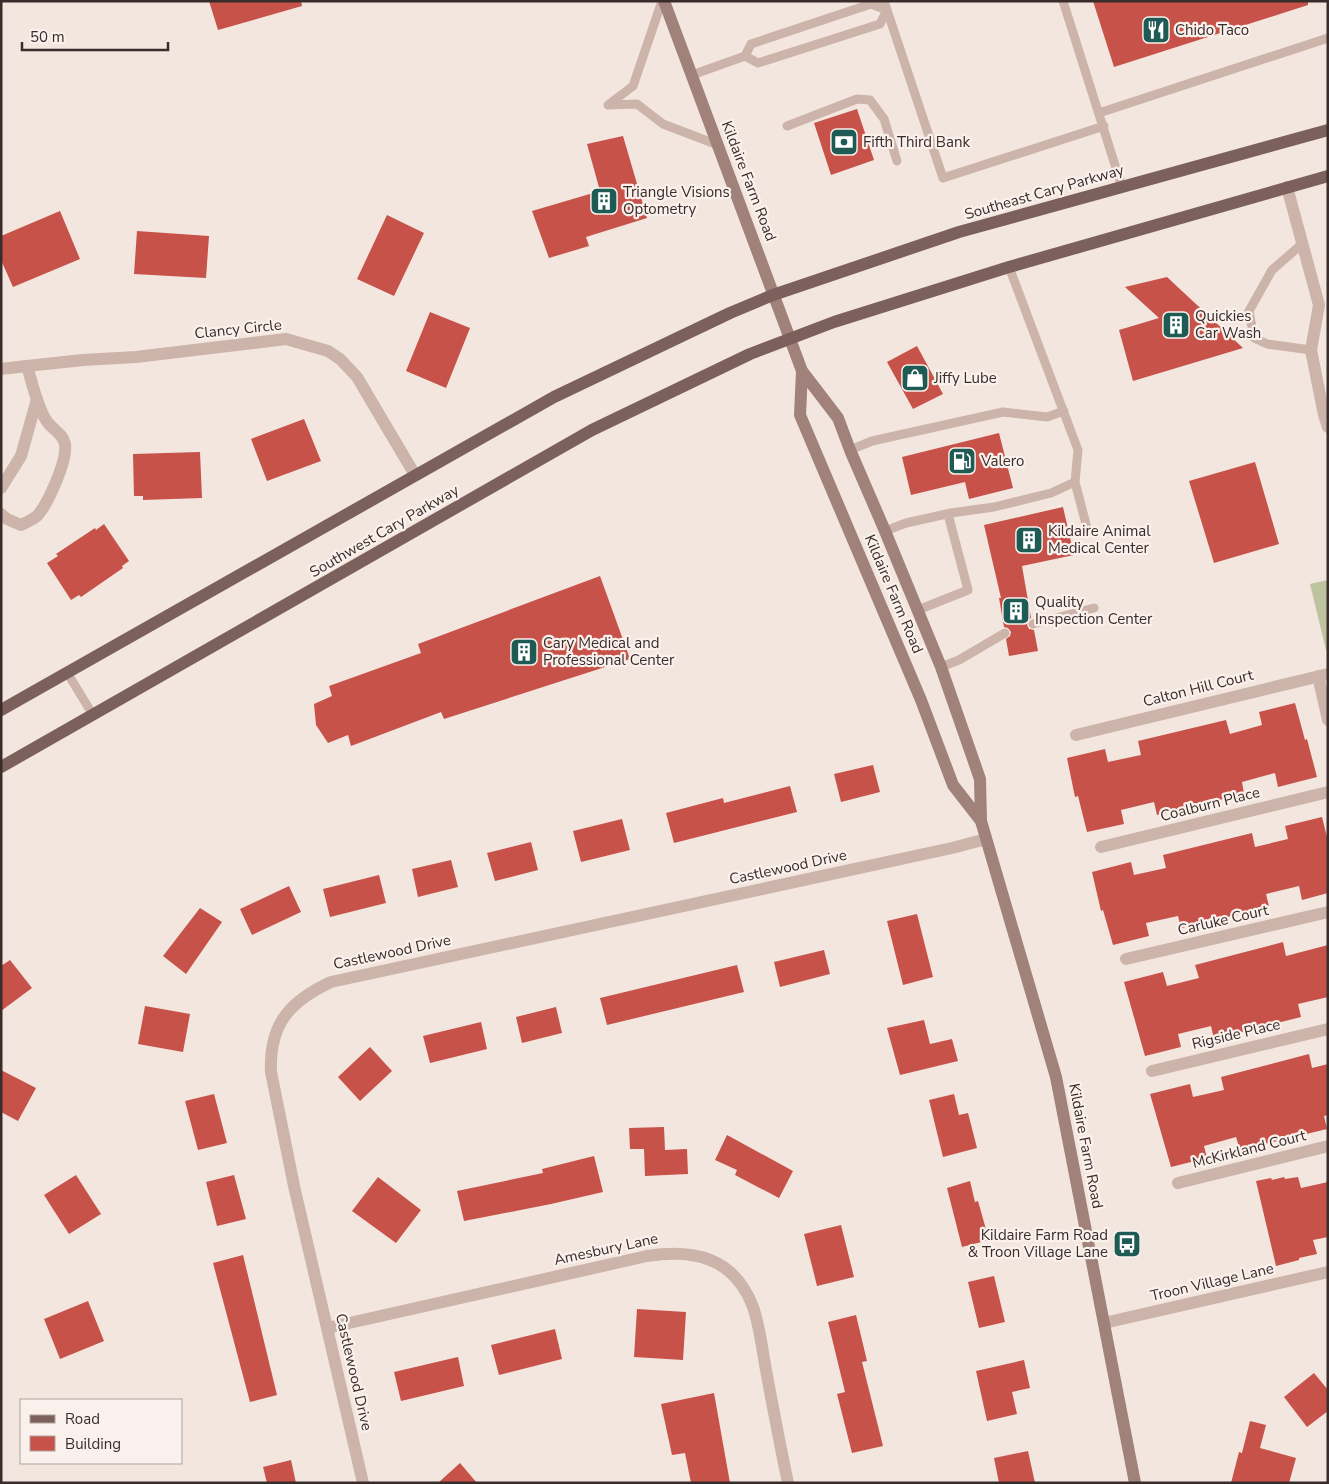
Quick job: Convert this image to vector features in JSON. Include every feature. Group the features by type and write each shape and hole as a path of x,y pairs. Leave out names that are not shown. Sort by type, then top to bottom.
{"main road":[{"name":"Kildaire Farm Road","path":"663,1 802,371 838,418 941,667 980,779 981,821 1056,1077 1135,1483"},
{"name":"Southeast Cary Parkway","path":"773,295 959,232 1328,130"},
{"path":"790,338 1009,267 1328,176"},
{"path":"1,710 68,674 554,397 680,336 773,295"},
{"name":"Southwest Cary Parkway","path":"1,767 592,430 750,354 790,338"},
{"name":"Kildaire Farm Road","path":"802,371 800,415 921,700 953,785 981,821"}],"street":[{"path":"1287,187 1319,305 1312,350 1324,415 1328,426"},
{"name":"Clancy Circle","path":"1,369 83,360 136,357 286,339 306,344 328,351 340,359 357,377 415,475"},
{"path":"1,514 7,519 22,525 36,517 54,489 65,450 65,443 60,434 46,421 27,366"},
{"path":"1,488 21,456 37,399"},
{"path":"1323,675 1328,720"},
{"name":"Calton Hill Court","path":"1076,735 1323,675"},
{"name":"Coalburn Place","path":"1101,847 1328,792"},
{"name":"Castlewood Drive","path":"363,1483 294,1186 271,1072 270,1058 276,1030 283,1016 312,991 331,982 986,840"},
{"name":"Carluke Court","path":"1126,959 1328,912"},
{"name":"Rigside Place","path":"1152,1071 1328,1029"},
{"name":"McKirkland Court","path":"1178,1183 1328,1146"},
{"name":"Amesbury Lane","path":"327,1328 647,1256 664,1253 688,1253 709,1258 736,1277 752,1306 788,1483"},
{"name":"Troon Village Lane","path":"1104,1323 1328,1272"}],"lane":[{"path":"663,1 633,86 608,105 636,104 663,124 718,145"},
{"path":"1063,1 1122,187"},
{"path":"692,75 745,56 751,44 871,4 886,5"},
{"path":"745,56 758,63 880,24 886,5"},
{"path":"886,5 943,178 1104,126"},
{"path":"1099,113 1328,38"},
{"path":"787,126 857,99 870,100 884,119 897,161"},
{"path":"1302,244 1272,270 1249,310 1254,338 1267,344 1312,350"},
{"path":"1009,267 1078,450 1075,482 1088,532"},
{"path":"850,450 872,441 1003,412 1047,417 1064,411"},
{"path":"886,531 906,522 994,507 1051,493 1075,482"},
{"path":"918,610 968,590 948,514"},
{"path":"1033,624 1094,608"},
{"path":"941,667 959,660 1005,633"},
{"path":"68,674 93,715"}],"green space":[{"path":"1328,580 1328,650 1326,650 1310,584"}],"building":[{"path":"209,1 301,1 302,6 218,30"},
{"path":"1093,1 1308,1 1308,5 1114,67"},
{"name":"Fifth Third Bank","path":"857,109 874,160 831,175 814,123"},
{"name":"Triangle Visions Optometry","path":"623,136 647,218 586,237 589,246 549,258 532,211 600,191 587,144"},
{"path":"60,211 80,259 13,287 1,260 1,236"},
{"path":"387,215 424,233 394,296 357,279"},
{"path":"137,231 209,236 206,278 134,274"},
{"name":"Quickies Car Wash","path":"1167,277 1243,348 1133,381 1119,330 1159,318 1125,287"},
{"path":"430,312 470,328 446,388 406,371"},
{"name":"Jiffy Lube","path":"917,346 943,394 913,409 887,362"},
{"path":"304,419 321,461 267,481 251,439"},
{"path":"999,433 1013,488 969,499 965,482 911,495 902,457"},
{"path":"200,452 202,498 143,500 143,496 134,496 133,454"},
{"path":"1255,462 1279,544 1214,563 1189,481"},
{"name":"Kildaire Animal Medical Center","path":"1063,507 1074,555 1022,566 1031,618 1028,620 1027,625 1029,629 1034,630 1038,651 1009,656 1006,639 1010,636 1011,632 1008,628 1004,627 999,598 1001,598 984,525"},
{"path":"104,524 129,561 122,566 123,568 81,597 79,595 71,600 47,563 58,556 56,554"},
{"name":"Cary Medical and Professional Center","path":"600,576 630,659 444,719 441,712 351,746 348,735 328,743 316,725 314,704 332,696 329,686 421,653 418,644"},
{"path":"1295,703 1317,777 1278,787 1275,773 1242,782 1244,794 1157,815 1154,802 1121,810 1124,824 1087,832 1078,796 1075,797 1067,758 1105,749 1108,762 1141,755 1138,741 1226,720 1230,734 1262,725 1259,712"},
{"path":"873,765 880,792 841,802 834,774"},
{"path":"790,786 797,812 674,843 666,813 723,798 724,803"},
{"path":"1322,817 1328,841 1328,893 1302,900 1299,886 1266,894 1269,906 1205,923 1181,928 1178,916 1146,923 1149,936 1113,945 1103,910 1101,911 1092,872 1131,862 1134,875 1166,868 1163,855 1252,833 1255,847 1288,839 1285,826"},
{"path":"622,819 630,850 581,862 573,831"},
{"path":"531,842 538,870 495,881 487,853"},
{"path":"451,860 458,887 418,897 412,869"},
{"path":"379,875 386,903 330,917 323,889"},
{"path":"289,886 301,912 252,935 240,909"},
{"path":"200,908 222,922 186,974 163,956"},
{"path":"917,914 933,977 903,985 887,921"},
{"path":"1283,942 1286,956 1328,945 1328,997 1298,1004 1301,1017 1214,1039 1211,1026 1178,1034 1181,1047 1145,1056 1124,982 1163,972 1167,986 1199,978 1195,965"},
{"path":"824,950 830,974 780,987 774,962"},
{"path":"10,960 32,988 1,1011 1,966"},
{"path":"737,965 744,992 607,1025 600,998"},
{"path":"145,1006 190,1014 183,1052 138,1044"},
{"path":"556,1007 562,1033 522,1043 516,1017"},
{"path":"924,1020 930,1044 952,1039 958,1061 900,1075 887,1028"},
{"path":"481,1022 487,1049 430,1063 423,1036"},
{"path":"370,1047 392,1071 360,1101 338,1077"},
{"path":"1309,1054 1312,1068 1328,1064 1328,1115 1324,1116 1327,1129 1240,1150 1236,1137 1204,1146 1207,1158 1171,1167 1150,1094 1190,1084 1193,1097 1224,1090 1221,1077"},
{"path":"1,1070 36,1088 18,1121 1,1112"},
{"path":"214,1094 227,1143 198,1150 185,1101"},
{"path":"954,1094 959,1115 968,1113 977,1148 943,1157 929,1100"},
{"path":"664,1127 665,1150 687,1149 688,1174 645,1176 644,1149 630,1149 629,1128"},
{"path":"727,1135 793,1171 779,1198 735,1175 737,1170 715,1160"},
{"path":"594,1156 603,1192 464,1221 457,1191 543,1173 542,1169"},
{"path":"76,1175 101,1214 69,1234 44,1195"},
{"path":"234,1175 246,1219 217,1226 206,1182"},
{"path":"378,1177 421,1210 396,1243 352,1211"},
{"path":"1284,1177 1285,1179 1298,1177 1301,1188 1328,1182 1328,1237 1313,1240 1317,1254 1276,1266 1256,1181"},
{"path":"970,1181 975,1202 978,1201 989,1240 962,1247 947,1188"},
{"path":"841,1225 854,1277 817,1286 804,1234"},
{"path":"243,1255 277,1395 250,1402 213,1263"},
{"path":"994,1276 1005,1322 979,1328 968,1282"},
{"path":"88,1301 104,1341 60,1359 44,1319"},
{"path":"637,1309 686,1312 683,1360 634,1357"},
{"path":"856,1315 867,1361 862,1362 883,1446 852,1453 837,1394 845,1392 828,1322"},
{"path":"555,1329 562,1359 499,1375 491,1345"},
{"path":"458,1357 464,1386 401,1401 394,1372"},
{"path":"1024,1360 1030,1388 1012,1392 1017,1414 987,1421 976,1371"},
{"path":"1314,1373 1328,1390 1328,1411 1307,1427 1284,1397"},
{"path":"714,1393 730,1483 691,1483 685,1453 672,1455 661,1404"},
{"path":"1250,1421 1266,1425 1260,1448 1296,1458 1289,1483 1231,1483 1239,1452 1242,1453"},
{"path":"1028,1451 1035,1483 999,1483 994,1458"},
{"path":"291,1460 296,1483 267,1483 263,1467"},
{"path":"460,1463 477,1483 438,1483"}],"place":[{"name":"Chido Taco","path":"1156,30"},
{"name":"Fifth Third Bank","path":"844,142"},
{"name":"Triangle Visions Optometry","path":"604,201"},
{"name":"Quickies Car Wash","path":"1176,325"},
{"name":"Jiffy Lube","path":"915,378"},
{"name":"Valero","path":"962,461"},
{"name":"Kildaire Animal Medical Center","path":"1029,540"},
{"name":"Quality Inspection Center","path":"1016,611"},
{"name":"Cary Medical and Professional Center","path":"524,652"},
{"name":"Kildaire Farm Road & Troon Village Lane","path":"1127,1244"}]}
